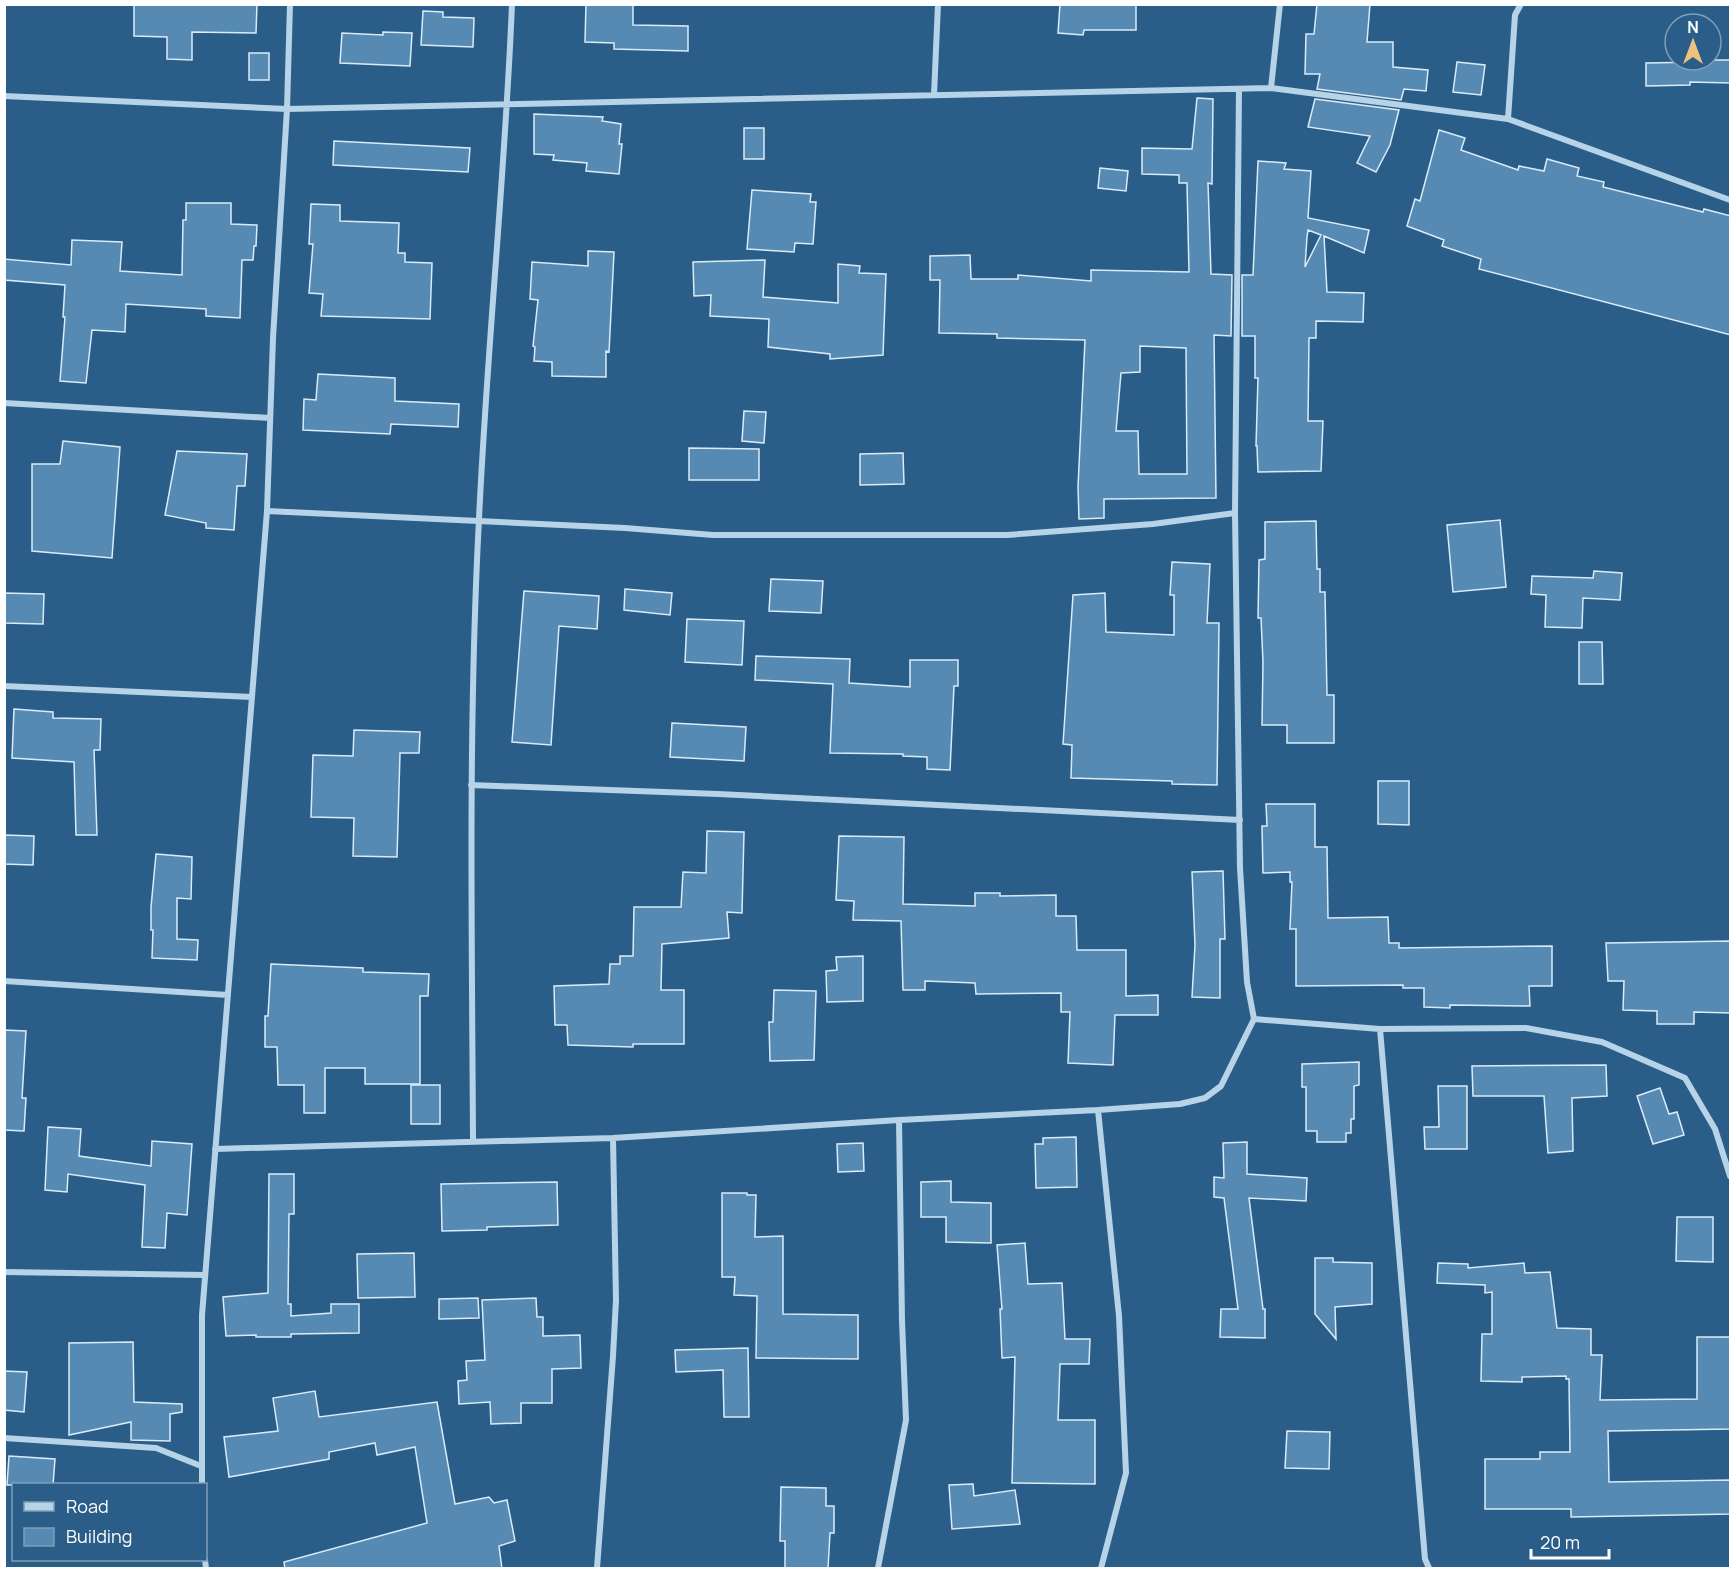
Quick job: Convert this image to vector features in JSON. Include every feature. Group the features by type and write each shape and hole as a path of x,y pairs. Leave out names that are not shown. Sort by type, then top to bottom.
{"street":[{"path":"202,1483 202,1315 267,511 290,4"},
{"path":"472,1142 471,785 478,521 490,321 508,104 512,4"},
{"path":"934,95 938,4"},
{"path":"1272,88 1280,4"},
{"path":"1508,119 1515,15 1521,4"},
{"path":"4,96 287,109 1272,88 1508,119 1731,200"},
{"path":"215,1149 613,1137 1098,1110 1180,1104 1205,1098 1221,1086 1254,1019 1247,982 1240,868 1235,513 1239,89"},
{"path":"4,403 270,418"},
{"path":"267,511 626,528 714,535 1007,535 1152,524 1235,513"},
{"path":"4,686 252,697"},
{"path":"471,785 741,795 1240,820"},
{"path":"4,981 228,995"},
{"path":"1254,1019 1380,1029 1526,1028 1602,1042 1685,1078 1715,1129 1731,1176"},
{"path":"1380,1029 1425,1559 1429,1569"},
{"path":"1098,1110 1119,1316 1126,1473 1101,1569"},
{"path":"878,1569 906,1420 902,1321 900,1120"},
{"path":"597,1569 616,1300 613,1137"},
{"path":"4,1272 205,1275"},
{"path":"4,1438 156,1448 201,1466"}],"building":[{"path":"134,4 257,4 256,33 192,32 192,60 167,59 167,37 134,36"},
{"path":"586,4 633,4 633,25 688,26 688,51 614,49 614,43 585,42"},
{"path":"1060,4 1136,4 1136,30 1084,30 1083,35 1058,33"},
{"path":"1317,4 1370,4 1367,42 1393,42 1393,67 1428,70 1426,91 1404,89 1401,100 1317,89 1320,74 1305,74 1306,34 1314,34"},
{"path":"423,11 443,12 443,17 474,18 473,47 421,45"},
{"path":"383,32 412,33 410,66 340,63 342,33 383,35"},
{"path":"249,53 269,53 269,80 249,80"},
{"path":"1723,60 1731,60 1731,83 1690,82 1690,85 1646,86 1646,63 1663,63 1663,72 1723,72"},
{"path":"1457,62 1485,65 1481,95 1453,92"},
{"path":"1197,98 1213,99 1212,184 1208,183 1211,274 1232,275 1231,336 1214,335 1216,498 1104,499 1104,518 1079,519 1078,487 1085,340 997,338 997,334 939,333 940,280 930,280 930,256 970,255 971,279 1018,279 1018,275 1091,281 1091,270 1189,272 1187,183 1179,183 1179,175 1142,174 1142,148 1192,149","holes":["1140,346 1186,348 1187,474 1139,474 1138,431 1116,431 1121,373 1140,372"]},
{"path":"1315,99 1399,110 1390,145 1376,172 1357,163 1370,136 1308,127"},
{"path":"534,114 603,117 602,121 621,124 619,174 586,171 587,163 553,160 554,155 534,154"},
{"path":"744,128 764,128 764,159 744,159"},
{"path":"1439,130 1465,138 1461,150 1518,170 1519,166 1544,171 1547,159 1579,168 1577,176 1604,182 1603,187 1703,212 1704,209 1731,216 1731,335 1479,269 1481,259 1442,246 1444,240 1407,226 1415,199 1420,201"},
{"path":"334,141 470,148 468,172 333,165"},
{"path":"1258,161 1286,163 1284,169 1311,171 1308,218 1369,230 1364,253 1324,236 1327,292 1364,293 1363,322 1316,321 1316,338 1309,338 1308,421 1323,421 1321,471 1258,472 1256,446 1258,378 1255,378 1255,336 1242,336 1242,275 1253,275","holes":["1308,230 1321,235 1305,267"]},
{"path":"1100,168 1128,171 1126,191 1098,188"},
{"path":"752,190 811,194 810,202 816,202 813,244 795,243 794,252 747,249"},
{"path":"186,203 231,203 231,224 257,225 253,260 242,260 240,318 206,316 206,309 126,304 125,332 92,330 86,383 60,381 65,285 4,280 4,259 71,265 72,240 122,242 120,271 182,275 183,220 186,220"},
{"path":"311,204 340,205 340,221 399,223 398,253 405,253 405,262 432,263 430,319 321,316 323,294 309,293 313,244 309,244"},
{"path":"588,251 614,252 606,377 552,376 552,362 534,361 535,347 533,346 538,300 530,299 532,262 588,266"},
{"path":"765,260 763,297 838,303 838,264 860,266 859,273 886,274 883,355 830,359 830,354 768,347 769,319 710,316 711,295 694,296 693,262"},
{"path":"318,374 395,378 395,401 459,404 458,427 391,424 390,434 303,430 304,399 316,400"},
{"path":"744,411 766,412 764,443 742,441"},
{"path":"63,441 120,447 112,558 32,551 32,464 60,464"},
{"path":"689,448 759,449 759,480 689,480"},
{"path":"177,451 247,454 245,486 237,486 234,530 206,528 206,523 165,515"},
{"path":"903,453 904,484 860,485 860,454"},
{"path":"1500,520 1506,587 1453,592 1447,525"},
{"path":"1316,521 1317,569 1320,569 1320,592 1325,592 1327,695 1334,695 1334,743 1287,743 1287,725 1262,725 1263,662 1261,618 1258,618 1259,560 1265,559 1265,522"},
{"path":"1172,562 1210,564 1207,623 1219,623 1217,785 1172,784 1172,781 1071,778 1072,745 1063,744 1073,595 1105,593 1106,632 1174,635 1174,595 1170,595"},
{"path":"1594,571 1622,573 1620,600 1583,598 1582,628 1545,627 1546,595 1531,594 1532,576 1593,578"},
{"path":"771,579 823,581 821,613 769,611"},
{"path":"625,589 672,593 670,615 624,610"},
{"path":"524,591 599,596 597,629 559,626 551,745 512,742"},
{"path":"4,593 44,594 43,624 4,623"},
{"path":"687,619 744,621 742,665 685,662"},
{"path":"1579,642 1602,642 1603,684 1579,684"},
{"path":"756,656 850,659 849,683 910,687 910,660 958,660 958,686 954,686 950,770 927,769 927,757 903,756 903,754 830,753 833,684 755,680"},
{"path":"14,709 53,712 53,718 101,719 100,750 94,750 97,835 76,835 74,762 12,758"},
{"path":"672,723 746,727 744,761 670,757"},
{"path":"354,730 420,732 419,753 400,753 397,857 353,856 354,818 311,817 313,755 353,756"},
{"path":"1378,781 1409,781 1409,825 1378,824"},
{"path":"1266,804 1315,804 1315,847 1327,847 1328,918 1388,917 1389,943 1399,943 1399,948 1552,946 1552,986 1529,986 1530,1006 1450,1005 1450,1008 1424,1007 1424,988 1403,988 1403,985 1296,986 1296,929 1290,929 1292,882 1290,882 1290,872 1263,873 1262,826 1267,826"},
{"path":"707,831 744,832 742,913 727,912 729,938 662,944 661,990 684,990 684,1044 633,1044 633,1047 568,1045 567,1025 555,1025 554,986 609,984 610,964 620,964 620,956 633,956 634,907 681,907 683,872 706,873"},
{"path":"4,835 34,836 33,865 4,864"},
{"path":"839,836 904,837 903,904 975,906 975,893 1000,893 1000,896 1056,895 1056,916 1076,916 1077,950 1126,950 1126,996 1158,995 1158,1015 1115,1015 1113,1065 1068,1063 1070,1012 1061,1012 1061,993 976,994 975,983 925,981 925,990 903,990 901,921 853,920 854,901 836,900"},
{"path":"156,854 192,857 191,899 177,898 177,939 198,940 197,960 152,958 151,907"},
{"path":"1223,871 1225,939 1220,939 1220,998 1192,997 1195,945 1192,872"},
{"path":"1731,941 1731,1013 1694,1012 1694,1024 1657,1024 1657,1011 1623,1010 1624,981 1608,981 1606,943"},
{"path":"863,956 863,1001 827,1002 826,971 837,970 836,957"},
{"path":"271,964 363,968 363,972 429,974 428,996 420,996 420,1084 365,1084 365,1068 325,1068 325,1113 304,1113 304,1085 278,1085 277,1047 265,1047 265,1016 268,1016"},
{"path":"774,990 816,991 814,1060 770,1061 769,1022 773,1022"},
{"path":"4,1030 26,1031 22,1098 26,1098 24,1131 4,1130"},
{"path":"1359,1062 1359,1085 1354,1086 1354,1119 1351,1119 1351,1133 1346,1133 1346,1142 1317,1142 1317,1131 1306,1131 1306,1087 1302,1087 1302,1064"},
{"path":"1606,1065 1607,1096 1572,1098 1573,1151 1548,1153 1544,1096 1473,1096 1472,1066"},
{"path":"411,1085 440,1085 440,1124 411,1124"},
{"path":"1438,1086 1467,1086 1467,1149 1425,1149 1424,1127 1439,1127"},
{"path":"1660,1088 1669,1114 1677,1112 1684,1135 1653,1144 1637,1096"},
{"path":"48,1127 81,1129 79,1156 151,1166 152,1141 192,1144 187,1215 167,1213 165,1248 142,1247 145,1185 68,1174 67,1192 45,1190"},
{"path":"1076,1137 1077,1187 1036,1188 1035,1144 1043,1144 1043,1138"},
{"path":"1247,1142 1247,1174 1307,1178 1306,1201 1249,1198 1263,1309 1265,1309 1265,1338 1220,1337 1221,1309 1238,1309 1224,1198 1214,1197 1214,1177 1224,1178 1223,1143"},
{"path":"863,1143 864,1171 838,1172 837,1144"},
{"path":"269,1174 294,1174 294,1214 289,1214 288,1304 291,1304 291,1316 331,1313 331,1304 359,1304 359,1333 291,1334 291,1337 226,1336 223,1297 268,1293"},
{"path":"951,1181 951,1202 991,1203 991,1243 946,1242 946,1217 921,1217 921,1182"},
{"path":"557,1182 558,1225 442,1231 441,1184"},
{"path":"722,1193 756,1195 755,1237 783,1236 783,1314 858,1315 858,1359 756,1358 757,1296 734,1295 735,1277 722,1277"},
{"path":"1677,1217 1713,1217 1713,1262 1676,1261"},
{"path":"1025,1243 1028,1284 1062,1283 1065,1339 1090,1339 1089,1364 1060,1364 1058,1420 1095,1420 1095,1484 1012,1483 1015,1357 1002,1358 1000,1309 1002,1309 997,1245"},
{"path":"414,1253 415,1297 358,1298 357,1254"},
{"path":"1315,1258 1333,1258 1333,1262 1372,1263 1372,1304 1335,1307 1336,1339 1315,1314"},
{"path":"1438,1263 1468,1264 1468,1268 1524,1263 1525,1273 1550,1272 1557,1328 1591,1329 1591,1355 1602,1355 1600,1400 1697,1399 1697,1337 1731,1337 1731,1429 1608,1431 1609,1482 1731,1480 1731,1514 1571,1517 1571,1509 1485,1509 1485,1459 1540,1459 1540,1452 1570,1452 1569,1379 1566,1379 1566,1376 1522,1377 1522,1382 1481,1381 1482,1334 1492,1334 1492,1292 1485,1293 1485,1285 1437,1283"},
{"path":"478,1298 479,1318 439,1319 439,1299"},
{"path":"536,1298 537,1317 543,1317 543,1336 580,1335 581,1368 552,1369 552,1403 521,1403 521,1423 491,1424 490,1402 459,1404 458,1381 467,1380 466,1361 485,1360 482,1300"},
{"path":"133,1342 134,1402 182,1404 182,1412 170,1414 170,1441 131,1440 131,1422 69,1435 69,1343"},
{"path":"748,1348 749,1417 724,1417 723,1370 676,1372 675,1350"},
{"path":"4,1371 27,1372 24,1412 4,1410"},
{"path":"315,1391 319,1417 437,1402 455,1504 489,1497 494,1503 507,1500 515,1541 499,1546 502,1569 285,1569 284,1562 427,1523 415,1447 377,1455 375,1443 329,1452 329,1459 229,1477 224,1437 278,1431 273,1398"},
{"path":"1287,1431 1330,1432 1329,1469 1285,1468"},
{"path":"9,1456 55,1459 53,1483 7,1485"},
{"path":"973,1484 974,1496 1015,1490 1020,1524 952,1529 949,1485"},
{"path":"781,1487 826,1488 826,1506 834,1506 834,1533 830,1533 828,1569 785,1569 785,1541 780,1541"}]}
